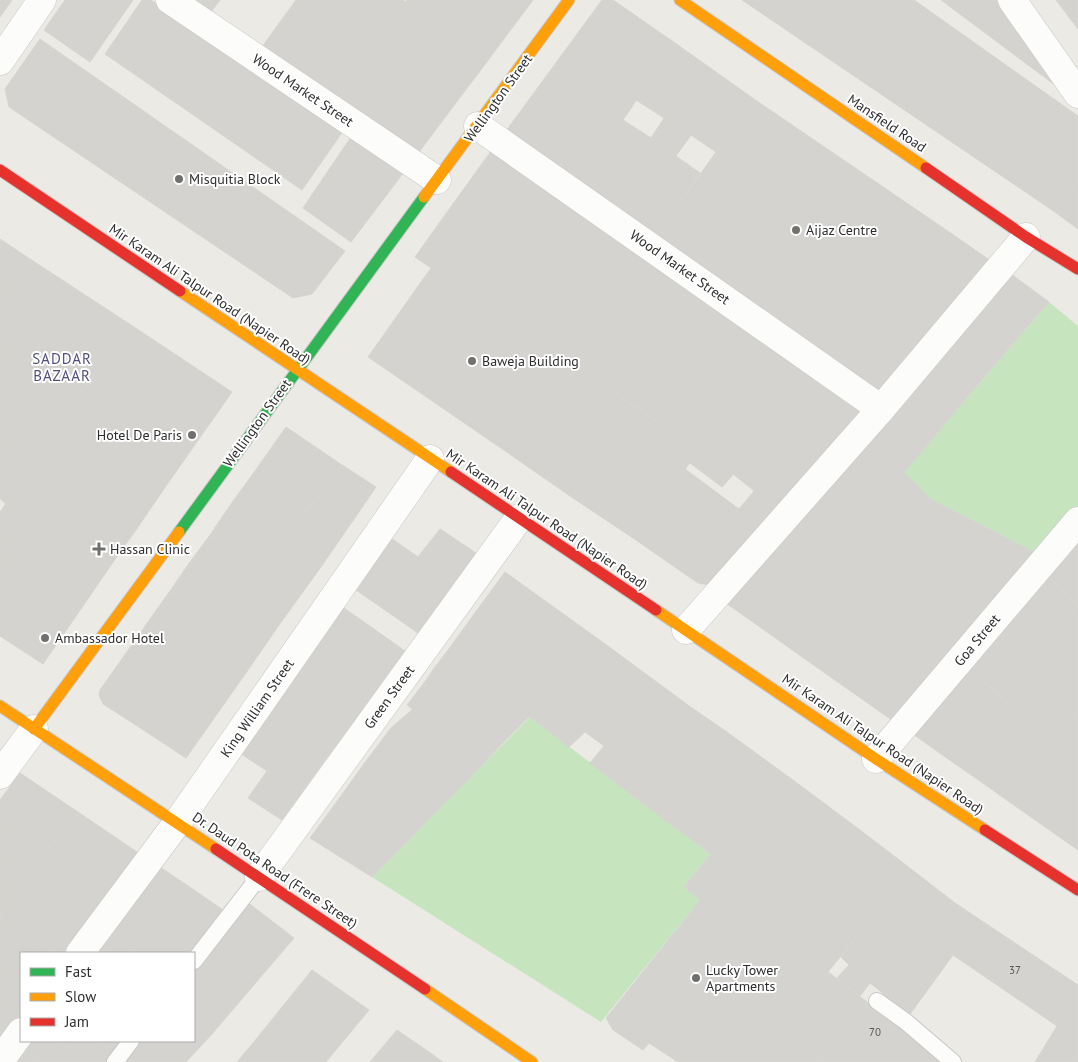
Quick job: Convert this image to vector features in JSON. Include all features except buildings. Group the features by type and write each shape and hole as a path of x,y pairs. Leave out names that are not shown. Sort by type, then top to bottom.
{"street":[{"path":"0,61 42,0"},
{"name":"Wood Market Street","path":"170,0 437,180"},
{"name":"Wellington Street","path":"0,775 569,0"},
{"name":"Mansfield Road","path":"680,0 1026,236 1078,269"},
{"path":"1012,0 1078,94"},
{"name":"Wood Market Street","path":"478,126 881,409"},
{"name":"Mir Karam Ali Talpur Road (Napier Road)","path":"0,170 876,759 1078,890"},
{"path":"686,630 881,409 1026,236"},
{"name":"King William Street","path":"81,952 178,823 430,459"},
{"name":"Green Street","path":"259,876 519,518"},
{"name":"Goa Street","path":"876,759 1078,521"},
{"name":"Dr. Daud Pota Road (Frere Street)","path":"0,706 259,876 532,1062"},
{"path":"0,1060 20,1033"}],"lane":[{"path":"195,960 259,876"},
{"path":"877,1001 906,1021 952,1062"},
{"path":"115,1062 130,1042"}],"green space":[{"path":"1049,302 1078,326 1078,507 1038,554 932,500 904,472"},
{"path":"530,717 711,854 684,887 700,900 601,1022 372,877"}],"traffic: fast":[{"path":"179,532 424,197"}],"traffic: slow":[{"path":"424,197 569,0"},
{"path":"680,0 926,168"},
{"path":"180,291 451,472"},
{"path":"34,729 179,532"},
{"path":"656,610 876,759 985,830"},
{"path":"0,706 216,849"},
{"path":"425,989 532,1062"}],"traffic: jam":[{"path":"926,168 1026,237 1078,269"},
{"path":"0,170 180,291"},
{"path":"451,472 656,610"},
{"path":"985,830 1078,890"},
{"path":"216,849 425,989"}],"place":[{"name":"Misquitia Block","path":"179,179"},
{"name":"Aijaz Centre","path":"796,230"},
{"name":"Baweja Building","path":"472,361"},
{"name":"Hotel De Paris","path":"192,435"},
{"name":"Hassan Clinic","path":"99,549"},
{"name":"Ambassador Hotel","path":"45,638"},
{"name":"Lucky Tower Apartments","path":"696,978"}],"district":[{"name":"SADDAR BAZAAR","path":"62,368"}]}
